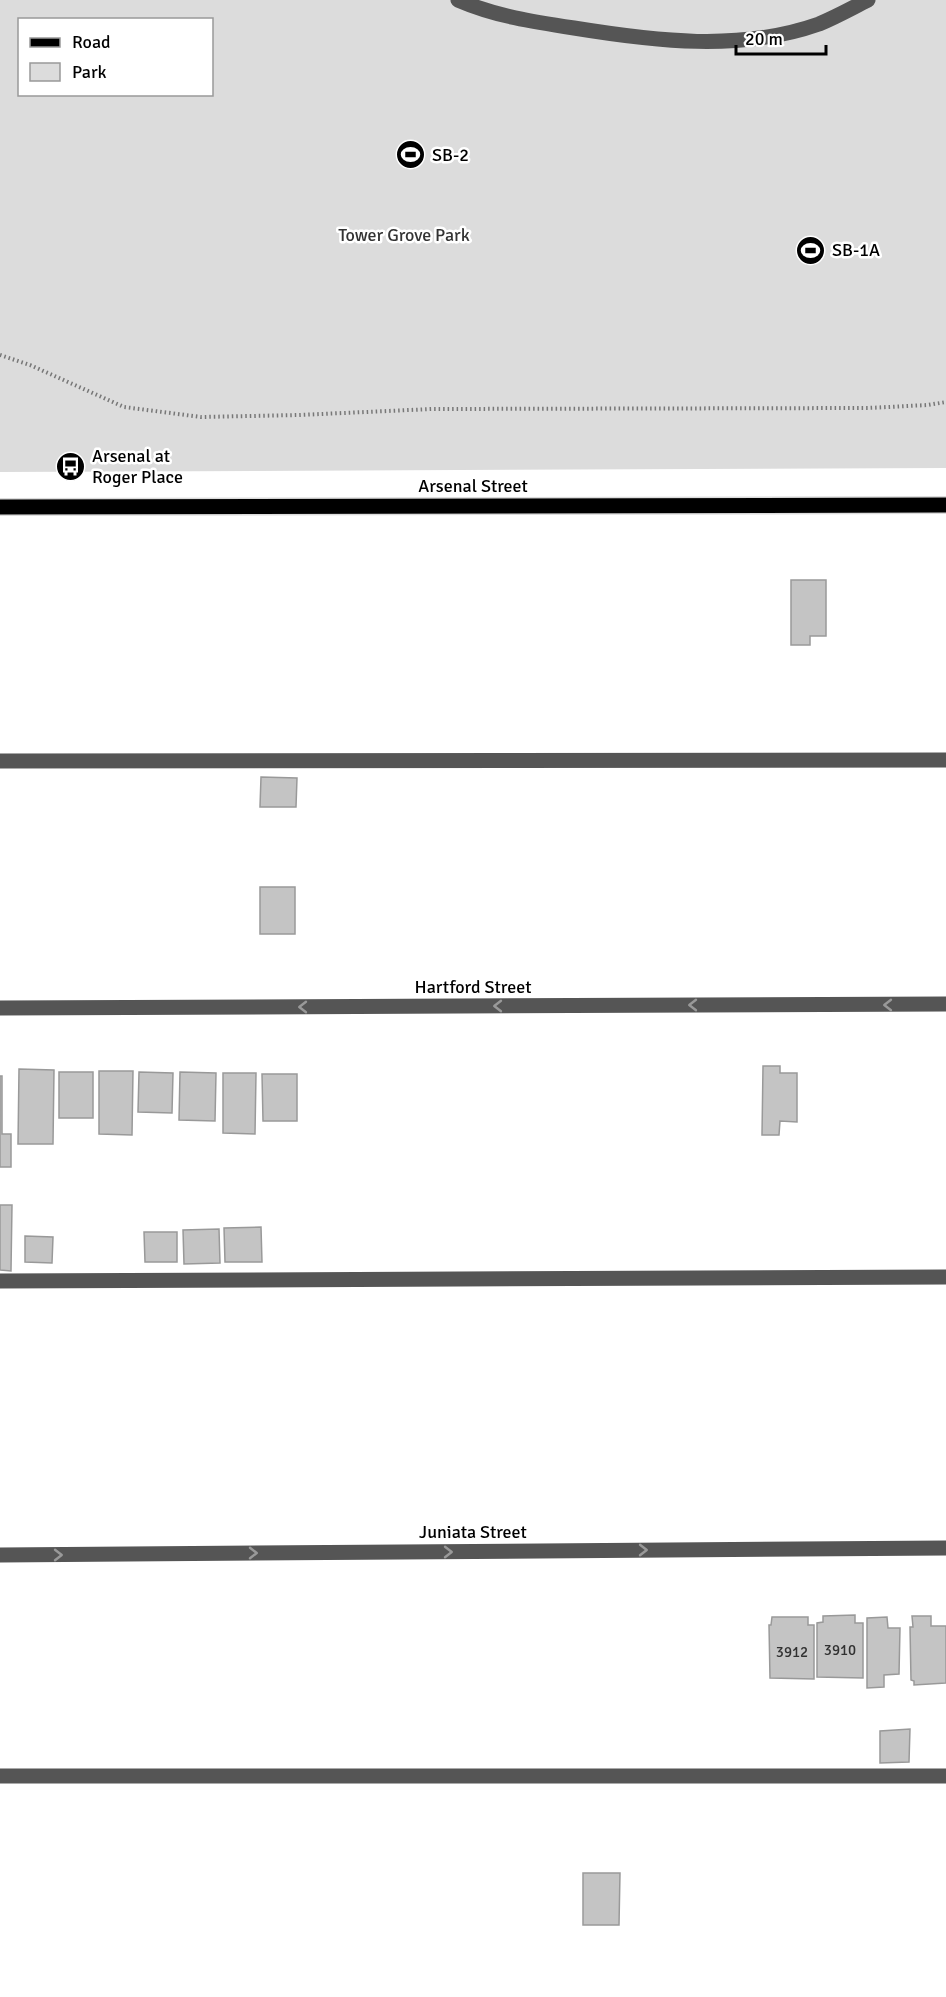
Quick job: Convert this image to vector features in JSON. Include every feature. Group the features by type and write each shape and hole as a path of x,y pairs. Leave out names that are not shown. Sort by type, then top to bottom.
{"main road":[{"name":"Arsenal Street","path":"0,507 946,505"}],"street":[{"path":"458,0 479,9 528,21 674,42 754,38 789,32 819,23 868,0"},
{"path":"0,761 946,760"},
{"name":"Hartford Street","path":"0,1008 946,1004"},
{"path":"0,1281 946,1277"},
{"name":"Juniata Street","path":"0,1555 946,1548"},
{"path":"0,1776 946,1776"}],"path":[{"path":"0,355 30,365 124,407 201,417 432,409 868,408 946,402"}],"green space":[{"name":"Tower Grove Park","path":"0,0 946,0 946,468 0,472"}],"building":[{"path":"791,580 826,580 826,636 810,636 810,645 791,645"},
{"path":"261,777 297,778 296,807 260,807"},
{"path":"260,887 295,887 295,934 260,934"},
{"path":"763,1066 780,1066 780,1073 797,1073 797,1122 780,1121 779,1135 762,1135"},
{"path":"19,1069 54,1070 53,1144 18,1144"},
{"path":"99,1071 133,1071 132,1135 99,1134"},
{"path":"59,1072 93,1072 93,1118 59,1118"},
{"path":"139,1072 173,1073 172,1113 138,1112"},
{"path":"180,1072 216,1073 215,1121 179,1120"},
{"path":"223,1073 256,1073 255,1134 223,1133"},
{"path":"262,1074 297,1074 297,1121 263,1121"},
{"path":"0,1076 2,1076 2,1134 11,1134 11,1167 0,1167"},
{"path":"0,1205 12,1205 11,1271 0,1270"},
{"path":"261,1227 262,1262 225,1262 224,1228"},
{"path":"219,1229 220,1263 184,1264 183,1230"},
{"path":"144,1232 177,1232 177,1262 145,1262"},
{"path":"25,1236 53,1237 52,1263 25,1262"},
{"path":"855,1615 855,1623 863,1623 863,1678 817,1677 817,1623 823,1622 823,1616"},
{"path":"912,1616 931,1616 931,1626 946,1626 946,1683 914,1685 914,1681 911,1680 910,1627 913,1627"},
{"path":"772,1617 808,1617 808,1625 814,1625 814,1679 770,1678 769,1625 771,1625"},
{"path":"887,1617 888,1628 900,1628 899,1674 884,1675 884,1687 867,1688 867,1618"},
{"path":"910,1729 909,1762 880,1763 880,1731"},
{"path":"583,1873 620,1873 619,1925 583,1925"}],"place":[{"name":"SB-2","path":"411,155"},
{"name":"SB-1A","path":"811,250"},
{"name":"Arsenal at Roger Place","path":"71,466"}]}
